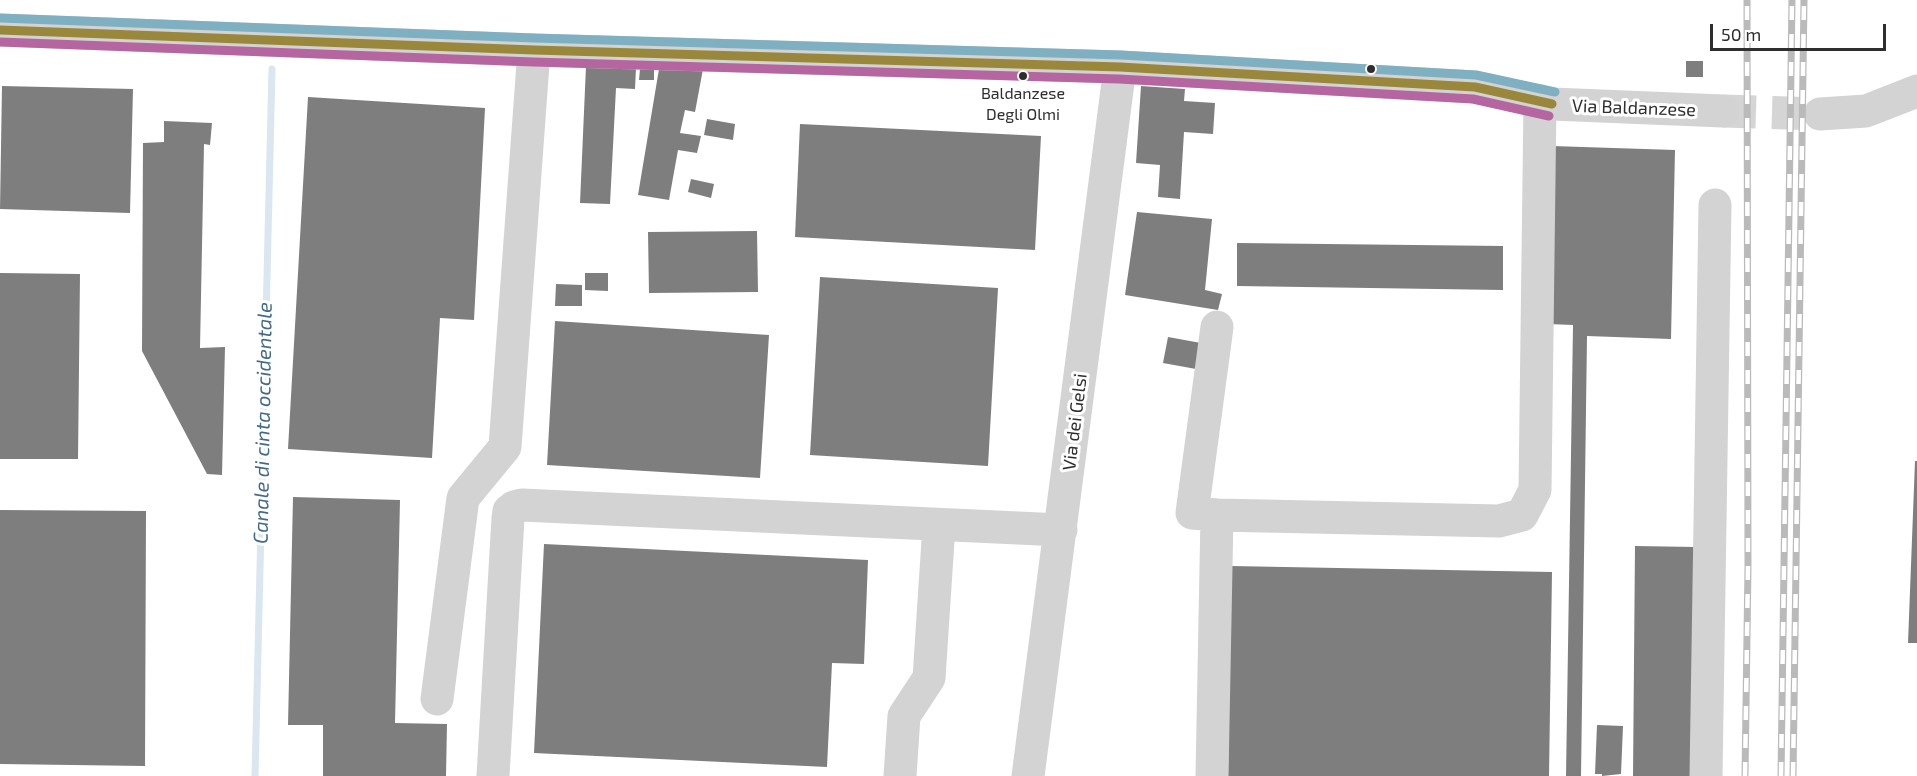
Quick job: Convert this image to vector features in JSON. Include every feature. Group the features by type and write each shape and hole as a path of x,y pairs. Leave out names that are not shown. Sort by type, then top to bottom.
{"street":[{"name":"Via Baldanzese","path":"0,30 534,50 1120,67 1475,87 1552,104 1723,111"},
{"path":"437,699 463,498 505,447 534,50"},
{"name":"Via dei Gelsi","path":"1028,776 1120,67"},
{"path":"1820,114 1866,111 1917,91"},
{"path":"1217,327 1192,513 1499,521 1522,515 1535,490 1540,101"},
{"path":"1706,776 1715,206"},
{"path":"493,776 508,518 509,511 514,507 522,505 1061,530"},
{"path":"1212,776 1216,515"},
{"path":"900,776 904,716 929,678 939,525"}],"building":[{"path":"1686,61 1703,61 1703,77 1686,77"},
{"path":"586,66 636,68 635,89 616,88 610,204 580,203"},
{"path":"640,69 654,69 654,80 639,80"},
{"path":"659,69 703,69 695,112 685,110 680,133 701,136 697,153 678,150 669,200 638,195"},
{"path":"2,86 133,89 130,213 0,209"},
{"path":"1141,86 1185,89 1184,101 1215,103 1213,134 1184,132 1180,199 1158,197 1160,165 1136,163"},
{"path":"308,97 485,108 474,320 440,318 432,458 288,449"},
{"path":"707,119 735,124 733,140 704,135"},
{"path":"164,121 212,123 210,145 204,144 200,348 225,347 222,475 207,474 142,351 143,143 164,142"},
{"path":"800,124 1041,136 1035,250 795,237"},
{"path":"1552,146 1675,150 1671,339 1587,336 1581,776 1566,776 1573,325 1548,324"},
{"path":"691,179 714,184 711,198 688,192"},
{"path":"1137,212 1212,219 1205,290 1222,294 1218,310 1125,295"},
{"path":"757,231 758,292 649,293 648,232"},
{"path":"1237,243 1503,246 1503,290 1237,286"},
{"path":"0,273 80,274 78,459 0,459"},
{"path":"585,273 608,273 608,291 585,290"},
{"path":"820,277 998,288 988,466 810,455"},
{"path":"556,284 582,285 582,306 555,306"},
{"path":"555,321 769,335 760,478 547,465"},
{"path":"1168,337 1201,343 1196,369 1163,363"},
{"path":"1915,461 1917,461 1917,643 1908,643"},
{"path":"293,497 400,500 395,723 447,724 446,776 323,776 323,725 288,725"},
{"path":"0,510 146,511 145,766 0,764"},
{"path":"544,544 868,560 864,664 832,663 827,767 534,753"},
{"path":"1635,546 1696,547 1694,776 1633,776"},
{"path":"1231,566 1552,572 1549,776 1228,776"},
{"path":"1597,725 1623,726 1621,774 1602,776 1602,774 1595,774"}],"waterway":[{"name":"Canale di cinta occidentale","path":"255,776 272,69"}],"tunnel":[{"path":"1723,111 1820,114"}],"railway":[{"path":"1745,776 1748,566 1747,0"},
{"path":"1781,776 1792,0"},
{"path":"1793,776 1804,0"}],"transit line":[{"path":"0,18 534,38 1121,55 1476,75 1555,92"},
{"path":"0,30 534,50 1120,67 1475,87 1552,104"},
{"path":"0,42 534,62 1119,79 1473,99 1549,116"}],"place":[{"name":"Baldanzese Degli Olmi","path":"1023,76"}]}
